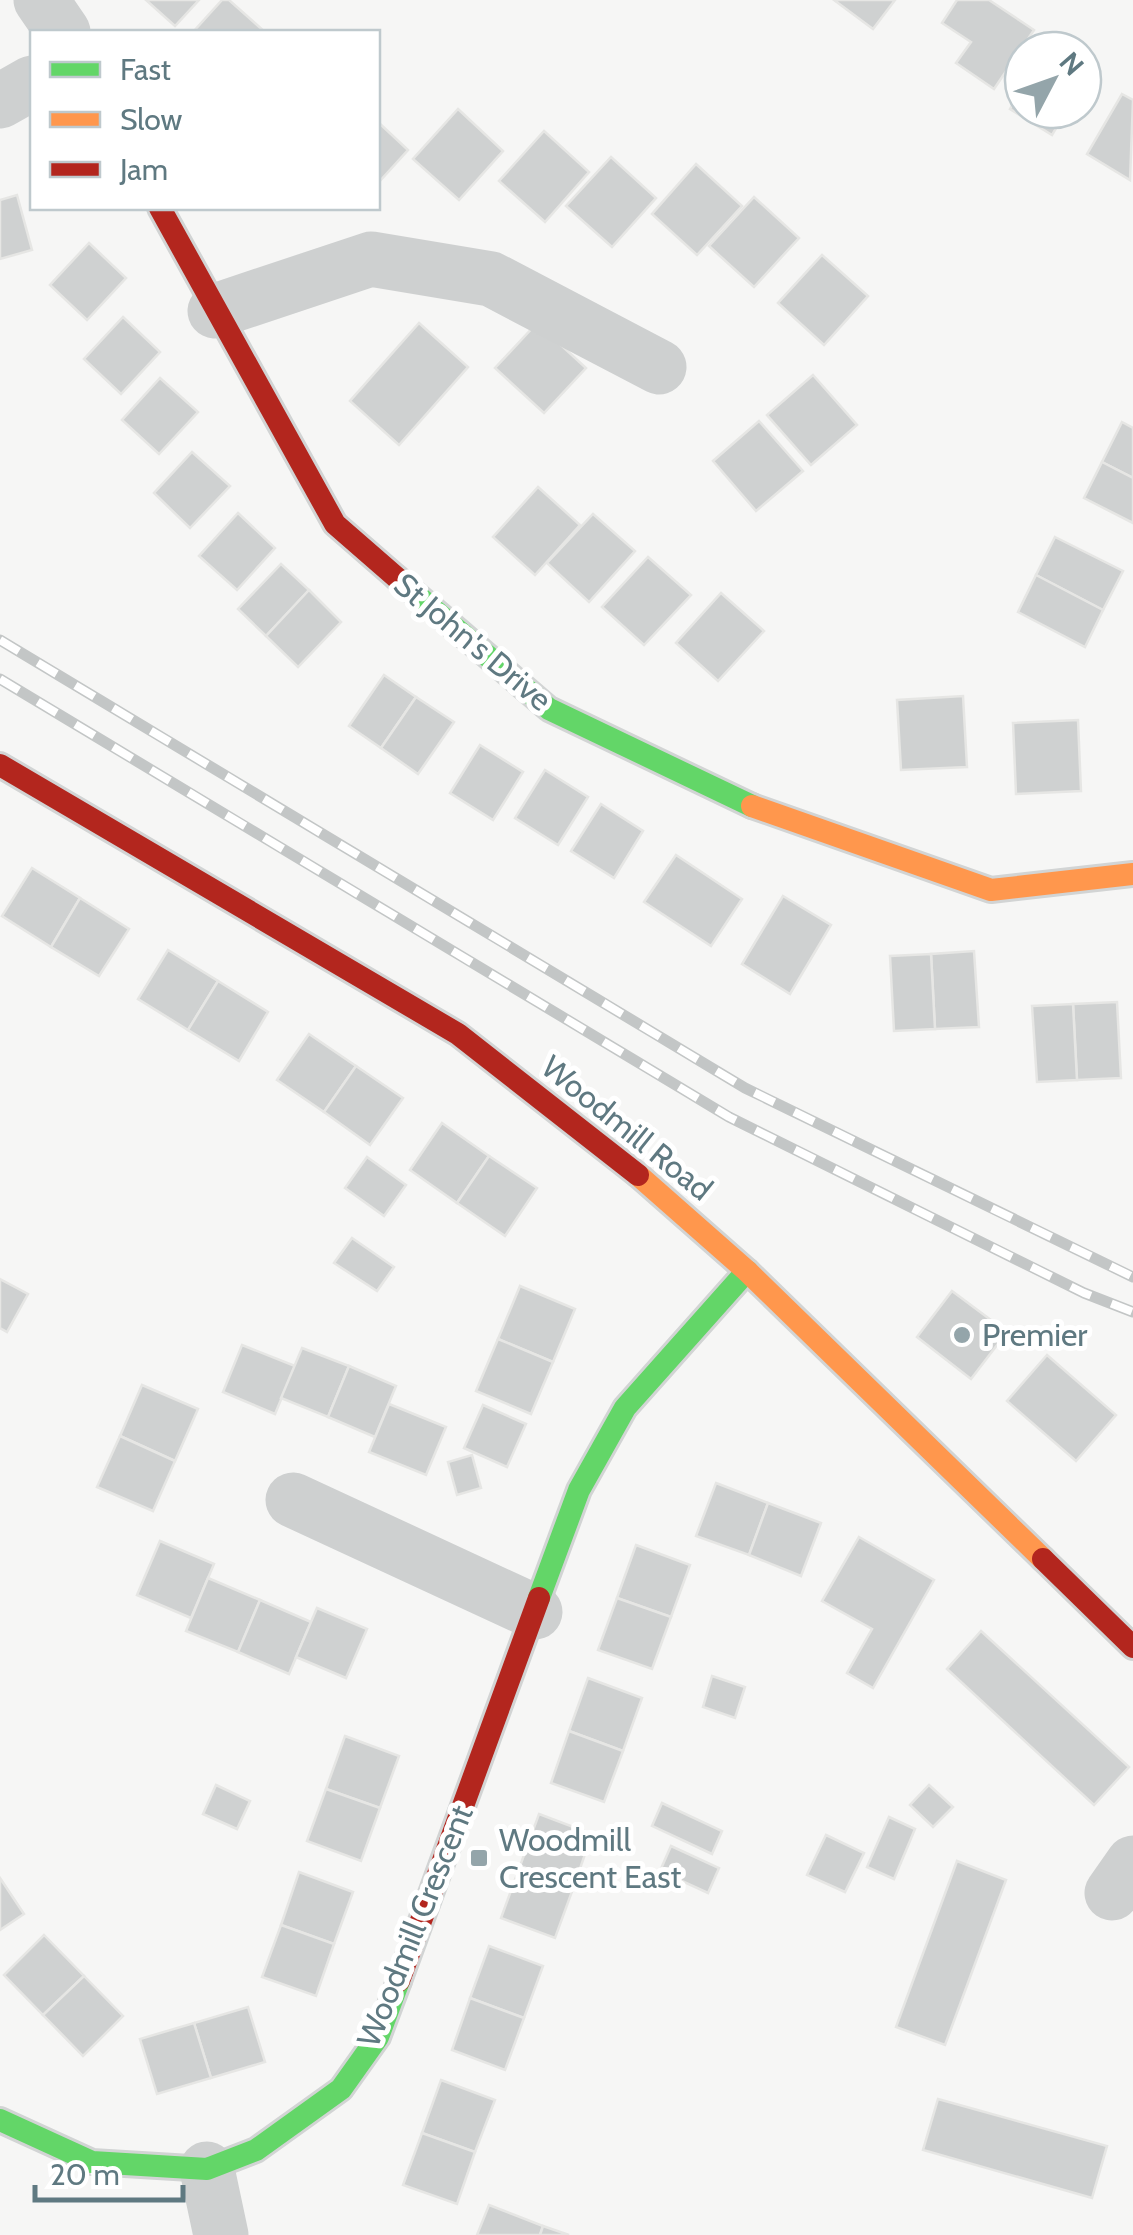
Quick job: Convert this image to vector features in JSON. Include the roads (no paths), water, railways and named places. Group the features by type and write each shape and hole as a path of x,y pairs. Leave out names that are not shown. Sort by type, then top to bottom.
{"street":[{"path":"41,0 61,30"},
{"path":"0,101 30,84"},
{"name":"St John's Drive","path":"161,210 336,524 548,710 770,815 991,890 1133,874"},
{"path":"215,310 372,259 491,278 659,367"},
{"name":"Woodmill Road","path":"0,764 458,1034 612,1152 747,1271 1025,1546 1133,1646"},
{"name":"Woodmill Crescent","path":"0,2120 92,2162 207,2168 256,2150 341,2089 378,2037 579,1490 625,1408 747,1271"},
{"path":"293,1500 535,1612"},
{"path":"207,2168 221,2235"}],"railway":[{"path":"0,640 745,1088 1133,1277"},
{"path":"0,679 729,1117 1084,1293 1133,1312"}],"place":[{"name":"Premier","path":"962,1335"},
{"name":"Woodmill Crescent East","path":"479,1858"}]}
